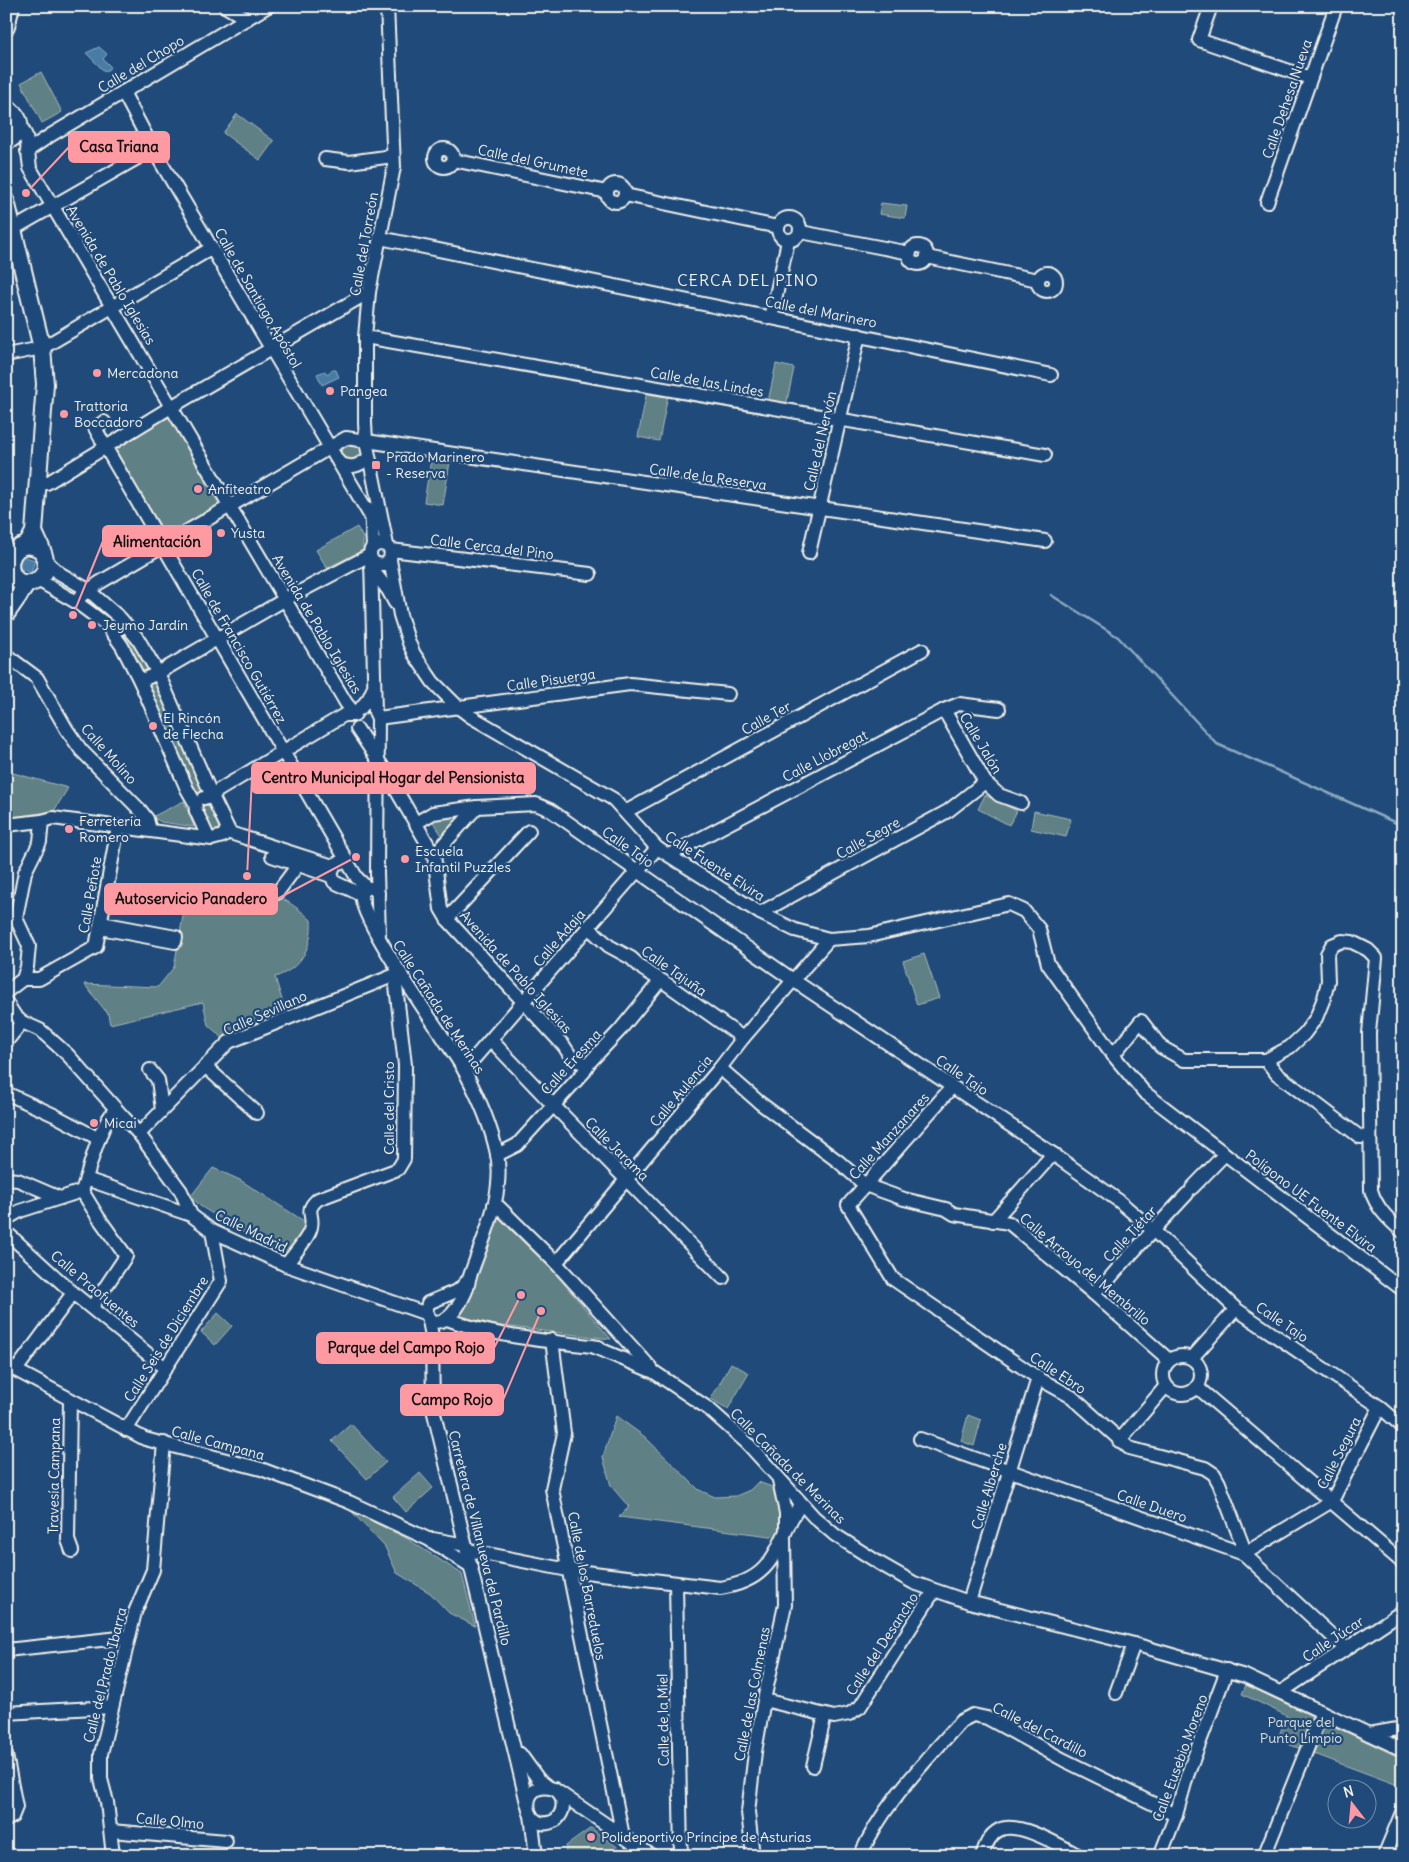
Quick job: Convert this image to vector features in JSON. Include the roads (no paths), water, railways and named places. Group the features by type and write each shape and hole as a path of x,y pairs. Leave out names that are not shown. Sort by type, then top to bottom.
{"main road":[{"path":"6,28 12,6"},
{"path":"6,201 10,230 42,348 45,384 37,484 28,547 45,572 18,576"},
{"path":"6,614 18,576 8,558 28,547"},
{"path":"6,608 18,576"}],"street":[{"path":"225,6 247,19"},
{"name":"Calle del Chopo","path":"28,155 51,135 268,6"},
{"name":"Calle del Torreón","path":"366,441 364,424 366,374 364,337 369,292 394,167 387,6"},
{"path":"1211,6 1199,40 1310,78"},
{"name":"Calle Dehesa Nueva","path":"1268,202 1336,6"},
{"name":"Calle de Santiago Apóstol","path":"123,92 153,149 371,517"},
{"name":"Calle del Chopo","path":"11,127 32,138 51,135"},
{"name":"Avenida de Pablo Iglesias","path":"11,127 28,155 30,168 284,600 346,703 357,712"},
{"path":"10,230 153,149"},
{"path":"325,159 348,162 393,156"},
{"name":"Calle del Grumete","path":"453,160 607,192 611,186 618,185 623,188 625,195 778,227"},
{"path":"788,241 779,234 778,227 782,220 793,219 799,224 801,232"},
{"path":"788,241 796,238 801,232"},
{"path":"801,232 910,253 911,260 917,264 923,262 927,257 1038,280"},
{"name":"Calle del Marinero","path":"380,238 1051,375"},
{"path":"771,318 788,241"},
{"path":"6,356 42,348 212,248"},
{"path":"37,484 47,482 106,448 270,348 369,292"},
{"name":"Calle del Nervón","path":"809,553 858,335"},
{"name":"Calle de las Lindes","path":"364,337 1045,455"},
{"name":"Calle de Francisco Gutiérrez","path":"104,422 95,428 106,448 351,868"},
{"path":"352,438 364,424"},
{"path":"76,602 88,590 231,508 346,438 366,441 372,477 372,615 378,761 377,873 370,894 334,882 332,871"},
{"name":"Calle de la Reserva","path":"366,441 1045,541"},
{"path":"339,463 351,467 358,466 369,458"},
{"name":"Calle Fuente Elvira","path":"372,477 389,552 392,586 400,615 414,654 434,682 458,708 470,716 613,799 657,848 760,913 795,930 829,939 868,936 1008,904"},
{"path":"140,682 284,600 371,557 378,544 389,552 387,563 378,565 371,557"},
{"path":"28,547 59,573 88,590 120,618 138,639 158,673 226,829 234,836 332,871"},
{"name":"Calle Cerca del Pino","path":"389,552 590,574"},
{"path":"371,557 392,586 378,599 372,615"},
{"path":"18,576 48,585 76,602 107,625 122,646 140,682 195,803 196,811 210,838"},
{"name":"Calle Ter","path":"625,812 922,650"},
{"name":"Calle Molino","path":"6,655 37,678 67,730 81,750 140,810 147,819 150,830"},
{"name":"Calle Pisuerga","path":"376,718 630,684 728,694"},
{"path":"375,685 369,698 357,712 354,725 357,729 368,732 376,718"},
{"name":"Calle Llobregat","path":"669,855 944,710 960,704 999,709"},
{"path":"195,803 202,798 212,796 344,715 371,709 376,718"},
{"name":"Calle Jalón","path":"944,710 985,782 999,795 1021,803"},
{"name":"Avenida de Pablo Iglesias","path":"357,729 434,855 441,909 447,919 564,1046 573,1060 588,1064"},
{"name":"Calle Segre","path":"760,913 948,811 985,782"},
{"name":"Calle Tajo","path":"416,823 433,814 477,807 536,804 550,810 794,980 1053,1154 1119,1201 1154,1231 1236,1309 1380,1408 1403,1427"},
{"path":"434,855 477,807"},
{"path":"6,825 53,818 67,818 118,827 210,838 232,843 298,865 332,871"},
{"path":"6,992 24,979 27,967 29,946 11,915 24,872 40,842 42,821"},
{"name":"Calle Peñote","path":"24,979 38,980 96,947 118,827"},
{"path":"210,838 223,836 226,829"},
{"path":"447,919 529,831"},
{"name":"Calle Adaja","path":"464,1070 657,848"},
{"path":"332,871 341,862 351,868 352,879 343,885"},
{"path":"277,893 298,865"},
{"name":"Calle Cañada de Merinas","path":"351,868 370,894 379,941 464,1070 481,1104 497,1155 499,1176 494,1205 468,1286 462,1300 447,1318"},
{"name":"Polígono UE Fuente Elvira","path":"1008,904 1024,911 1039,929 1048,964 1113,1055 1144,1092 1403,1290"},
{"path":"100,926 176,937 175,942 100,926"},
{"name":"Calle Tajuña","path":"588,927 609,946 631,958 644,970 743,1038"},
{"name":"Calle Aulencia","path":"556,1263 743,1038 829,939"},
{"path":"1113,1055 1141,1021 1161,1048 1184,1060 1266,1060 1290,1046 1304,1034 1316,1018 1328,982 1327,954 1332,945 1342,941 1352,942 1368,950 1376,958 1370,1033 1371,1190 1374,1201 1382,1212 1403,1232"},
{"name":"Calle Sevillano","path":"139,1134 229,1042 400,972"},
{"name":"Calle del Cristo","path":"286,1265 311,1229 309,1213 311,1204 318,1198 398,1169 404,1159 405,1065 396,986 400,972"},
{"name":"Calle Eresma","path":"497,1155 517,1144 584,1072 588,1064 620,1030 660,981"},
{"path":"6,1002 15,1016 22,1022 40,1030 68,1055 139,1134 181,1191 191,1215"},
{"path":"6,1042 22,1022"},
{"name":"Calle Jarama","path":"491,1040 723,1278"},
{"path":"1266,1060 1277,1074 1360,1137 1370,1136"},
{"path":"205,1066 257,1113"},
{"name":"Calle Arroyo del Membrillo","path":"720,1068 760,1103 839,1162 865,1185 904,1199 946,1209 954,1214 1009,1224 1093,1293 1169,1360"},
{"path":"150,1070 158,1080 162,1110"},
{"name":"Calle Manzanares","path":"848,1205 952,1087"},
{"path":"6,1093 54,1115 99,1139"},
{"path":"92,1307 126,1256 98,1217 84,1185 99,1139 110,1114 116,1109"},
{"path":"994,1221 1053,1154"},
{"name":"Polígono UE Fuente Elvira","path":"1190,1191 1225,1154"},
{"path":"6,1179 18,1180 60,1198"},
{"path":"6,1219 60,1198 84,1185 191,1215"},
{"name":"Calle Tiétar","path":"1093,1293 1109,1279 1190,1191"},
{"path":"494,1205 499,1207 556,1263 654,1372"},
{"name":"Calle Ebro","path":"848,1205 893,1279 1038,1378 1072,1397 1129,1448 1205,1468 1214,1474 1219,1482 1244,1554"},
{"name":"Calle Madrid","path":"191,1215 212,1231 286,1265 427,1315"},
{"name":"Calle Seis de Diciembre","path":"126,1430 221,1280 212,1231"},
{"name":"Calle Praofuentes","path":"6,1232 73,1293 165,1368"},
{"path":"469,1279 459,1290 427,1304 427,1315 434,1322 447,1318 464,1325 492,1332 614,1348 620,1343 619,1335"},
{"path":"11,1367 73,1293"},
{"path":"400,1306 439,1298 451,1302 453,1309 447,1318 437,1325 432,1336"},
{"path":"1192,1358 1236,1309"},
{"name":"Carretera de Villanueva del Pardillo","path":"427,1315 432,1336 433,1409 529,1809 536,1852"},
{"name":"Calle de los Barreduelos","path":"552,1340 564,1433 552,1489 623,1836"},
{"path":"592,1346 654,1372"},
{"path":"1184,1355 1192,1358 1198,1364 1201,1371 1201,1380 1197,1387 1190,1392 1182,1394 1173,1392 1166,1386 1162,1373 1169,1360 1176,1356 1184,1355"},
{"name":"Calle Campana","path":"11,1367 145,1439 261,1469 349,1502 428,1539"},
{"name":"Calle Cañada de Merinas","path":"654,1372 709,1409 747,1444 800,1503 835,1535 914,1583 969,1602 1228,1670 1281,1692 1403,1750"},
{"name":"Calle Alberche","path":"969,1602 1038,1378"},
{"path":"1119,1441 1166,1386"},
{"path":"1197,1387 1403,1563"},
{"name":"Travesía Campana","path":"70,1400 68,1540 72,1551"},
{"name":"Calle Segura","path":"1244,1554 1332,1501 1380,1408"},
{"name":"Calle Duero","path":"920,1439 1244,1554 1345,1648"},
{"name":"Calle del Prado Ibarra","path":"113,1856 107,1802 101,1779 100,1754 135,1612 153,1570 164,1443"},
{"name":"Calle de las Colmenas","path":"753,1856 748,1812 755,1752 764,1700 785,1605 786,1512 779,1479"},
{"path":"428,1539 568,1570 720,1588 734,1586 749,1580 766,1567 785,1535 800,1503"},
{"path":"786,1512 793,1505 800,1503"},
{"path":"785,1535 795,1522 804,1516 814,1517"},
{"path":"428,1539 472,1567"},
{"path":"766,1567 779,1566 785,1570"},
{"name":"Calle de la Miel","path":"676,1583 681,1856"},
{"name":"Calle del Desancho","path":"764,1700 834,1717 850,1714 860,1707 934,1591"},
{"name":"Calle Júcar","path":"1281,1692 1403,1610"},
{"path":"6,1650 128,1637"},
{"path":"1116,1693 1134,1644"},
{"name":"Calle Eusebio Moreno","path":"1160,1856 1176,1815 1187,1776 1228,1670"},
{"path":"6,1713 112,1707"},
{"path":"1264,1856 1322,1712"},
{"path":"813,1766 825,1715"},
{"name":"Calle del Cardillo","path":"860,1856 897,1794 961,1721 973,1715 987,1718 1064,1760 1176,1815"},
{"path":"1369,1734 1403,1728"},
{"name":"Carretera de Villanueva del Pardillo","path":"514,1746 538,1779 652,1856"},
{"path":"6,1755 16,1807 12,1817 6,1820"},
{"path":"536,1852 539,1832 554,1820 563,1807 562,1797 554,1790 537,1789 532,1793 529,1809 538,1822 554,1820"},
{"path":"1384,1856 1403,1810"},
{"name":"Carretera de Villanueva del Pardillo","path":"554,1820 576,1813 591,1816"},
{"path":"982,1856 988,1839 999,1830 1012,1827 1034,1834 1080,1856"},
{"name":"Calle Olmo","path":"111,1831 226,1841"}],"water":[{"path":"99,47 107,54 103,59 111,67 105,72 86,53"},
{"path":"332,370 336,370 339,377 322,385 317,374 325,371 327,374"},
{"path":"22,556 35,560 31,573 18,568"}],"waterway":[{"path":"1051,595 1118,637 1217,744 1403,826"}],"place":[{"name":"Casa Triana","path":"26,193"},
{"name":"Mercadona","path":"97,373"},
{"name":"Pangea","path":"330,391"},
{"name":"Trattoria Boccadoro","path":"64,414"},
{"name":"Prado Marinero - Reserva","path":"376,465"},
{"name":"Anfiteatro","path":"198,489"},
{"name":"Yusta","path":"221,533"},
{"name":"Alimentación","path":"73,615"},
{"name":"Jeymo Jardín","path":"92,625"},
{"name":"El Rincón de Flecha","path":"153,726"},
{"name":"Ferretería Romero","path":"69,829"},
{"name":"Autoservicio Panadero","path":"356,857"},
{"name":"Escuela Infantil Puzzles","path":"405,859"},
{"name":"Centro Municipal Hogar del Pensionista","path":"247,876"},
{"name":"Micai","path":"94,1123"},
{"name":"Parque del Campo Rojo","path":"521,1295"},
{"name":"Campo Rojo","path":"541,1311"},
{"name":"Polideportivo Príncipe de Asturias","path":"591,1837"}],"district":[{"name":"CERCA DEL PINO","path":"748,280"}],"park label":[{"name":"Parque del Punto Limpio","path":"1301,1730"}]}
